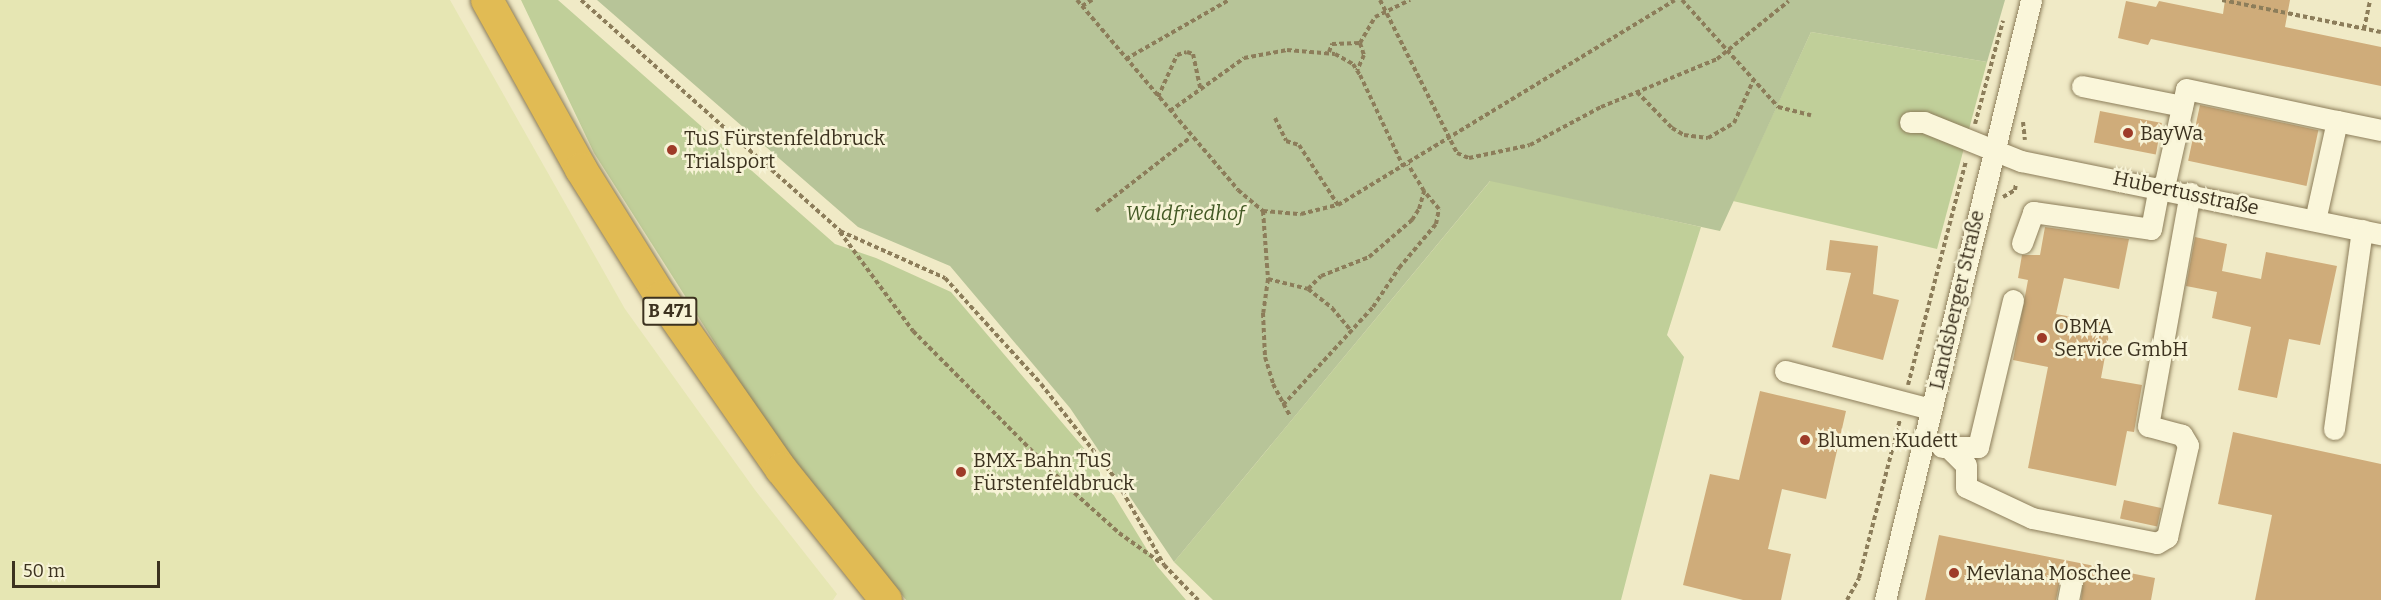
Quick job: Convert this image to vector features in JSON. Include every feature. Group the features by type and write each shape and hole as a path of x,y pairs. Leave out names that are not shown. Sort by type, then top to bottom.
{"highway":[{"name":"B 471","path":"487,0 581,169 661,297 782,469 886,600"}],"street":[{"name":"Landsberger Straße","path":"1885,600 2031,0"},
{"path":"2082,86 2182,106"},
{"path":"2022,243 2033,212 2151,229 2186,89 2381,130"},
{"path":"2315,220 2337,121"},
{"name":"Hubertusstraße","path":"1910,123 1924,122 1994,148 2020,161 2161,187 2372,232"},
{"path":"1951,450 1966,465 1966,487 2032,518 2157,543 2167,537 2188,445 2182,435 2148,426 2190,193"},
{"path":"2334,429 2372,232"},
{"path":"1923,442 1951,450 1978,447 2013,300"},
{"path":"1785,371 1931,410"}],"path":[{"path":"581,0 840,231 913,331 1069,488 1119,533 1164,565 1198,600"},
{"path":"1077,0 1238,190 1263,212 1314,213 1338,205 1406,165 1675,0"},
{"path":"1082,6 1092,0"},
{"path":"1126,59 1229,0"},
{"path":"1380,0 1457,153 1469,158 1530,145 1637,92 1683,76 1728,52 1789,1"},
{"path":"1357,71 1364,55 1360,43 1371,21 1385,10 1410,0"},
{"path":"1682,0 1778,107 1811,115"},
{"path":"2222,0 2247,3 2381,32"},
{"path":"2364,29 2370,0"},
{"path":"1971,141 2006,10"},
{"path":"1329,53 1332,44 1360,43"},
{"path":"1170,111 1229,66 1257,54 1287,50 1329,53 1344,58 1357,71 1406,165 1439,209 1436,224 1351,331 1283,405"},
{"path":"1158,97 1177,55 1186,52 1193,54 1200,88"},
{"path":"1637,92 1672,128 1684,135 1708,138 1734,123 1753,81"},
{"path":"1275,118 1286,141 1299,145 1338,205"},
{"path":"2025,140 2026,133"},
{"path":"1096,211 1191,137"},
{"path":"2015,190 2016,183"},
{"path":"1308,289 1321,276 1369,257 1412,220 1424,191"},
{"path":"1263,212 1268,279 1263,313 1265,357 1283,405 1290,416"},
{"path":"840,231 945,278 1041,384 1114,478 1164,565"},
{"path":"1268,279 1308,289 1332,308 1351,331"}],"green space":[{"path":"0,0 450,0 625,309 755,490 837,594 833,600 0,600"},
{"path":"521,0 558,0 835,244 876,258 951,292 1088,453 1157,566 1186,600 906,600 769,428 594,153"},
{"name":"Waldfriedhof","path":"597,0 2005,0 1987,62 1811,32 1720,231 1490,181 1174,562 1070,408 950,266 858,227"},
{"path":"1811,32 1987,62 1937,249 1733,201"},
{"path":"1491,180 1701,227 1667,335 1684,357 1621,600 1213,600 1174,562"}],"building":[{"path":"2225,0 2290,0 2285,27 2381,47 2381,86 2151,39 2148,45 2118,38 2126,1 2156,7 2159,1 2223,14"},
{"path":"2200,105 2318,130 2307,186 2188,161"},
{"name":"BayWa","path":"2100,111 2162,123 2156,154 2094,142"},
{"path":"2045,227 2129,239 2119,289 2064,278 2056,314 2111,324 2101,378 2142,385 2134,432 2127,431 2116,486 2028,468 2048,367 2013,360 2028,280 2018,278 2022,255 2040,255"},
{"path":"2195,237 2227,244 2222,271 2261,279 2266,252 2337,266 2320,345 2289,339 2277,398 2238,390 2251,327 2212,318 2217,292 2186,286"},
{"path":"1830,240 1878,246 1873,294 1899,300 1883,360 1832,347 1851,273 1826,270"},
{"path":"1760,391 1846,411 1826,499 1782,489 1768,549 1791,554 1781,600 1743,600 1683,585 1710,474 1739,480"},
{"path":"2233,432 2381,464 2381,600 2255,600 2272,515 2218,504"},
{"path":"2124,500 2161,508 2157,526 2120,519"},
{"path":"1939,535 2155,578 2151,600 2081,600 2083,580 2073,571 2061,576 2056,600 1925,600"}],"place":[{"name":"BayWa","path":"2128,133"},
{"name":"TuS Fürstenfeldbruck Trialsport","path":"672,150"},
{"name":"OBMA Service GmbH","path":"2042,338"},
{"name":"Blumen Kudett","path":"1805,440"},
{"name":"BMX-Bahn TuS Fürstenfeldbruck","path":"961,472"},
{"name":"Mevlana Moschee","path":"1954,573"}]}
